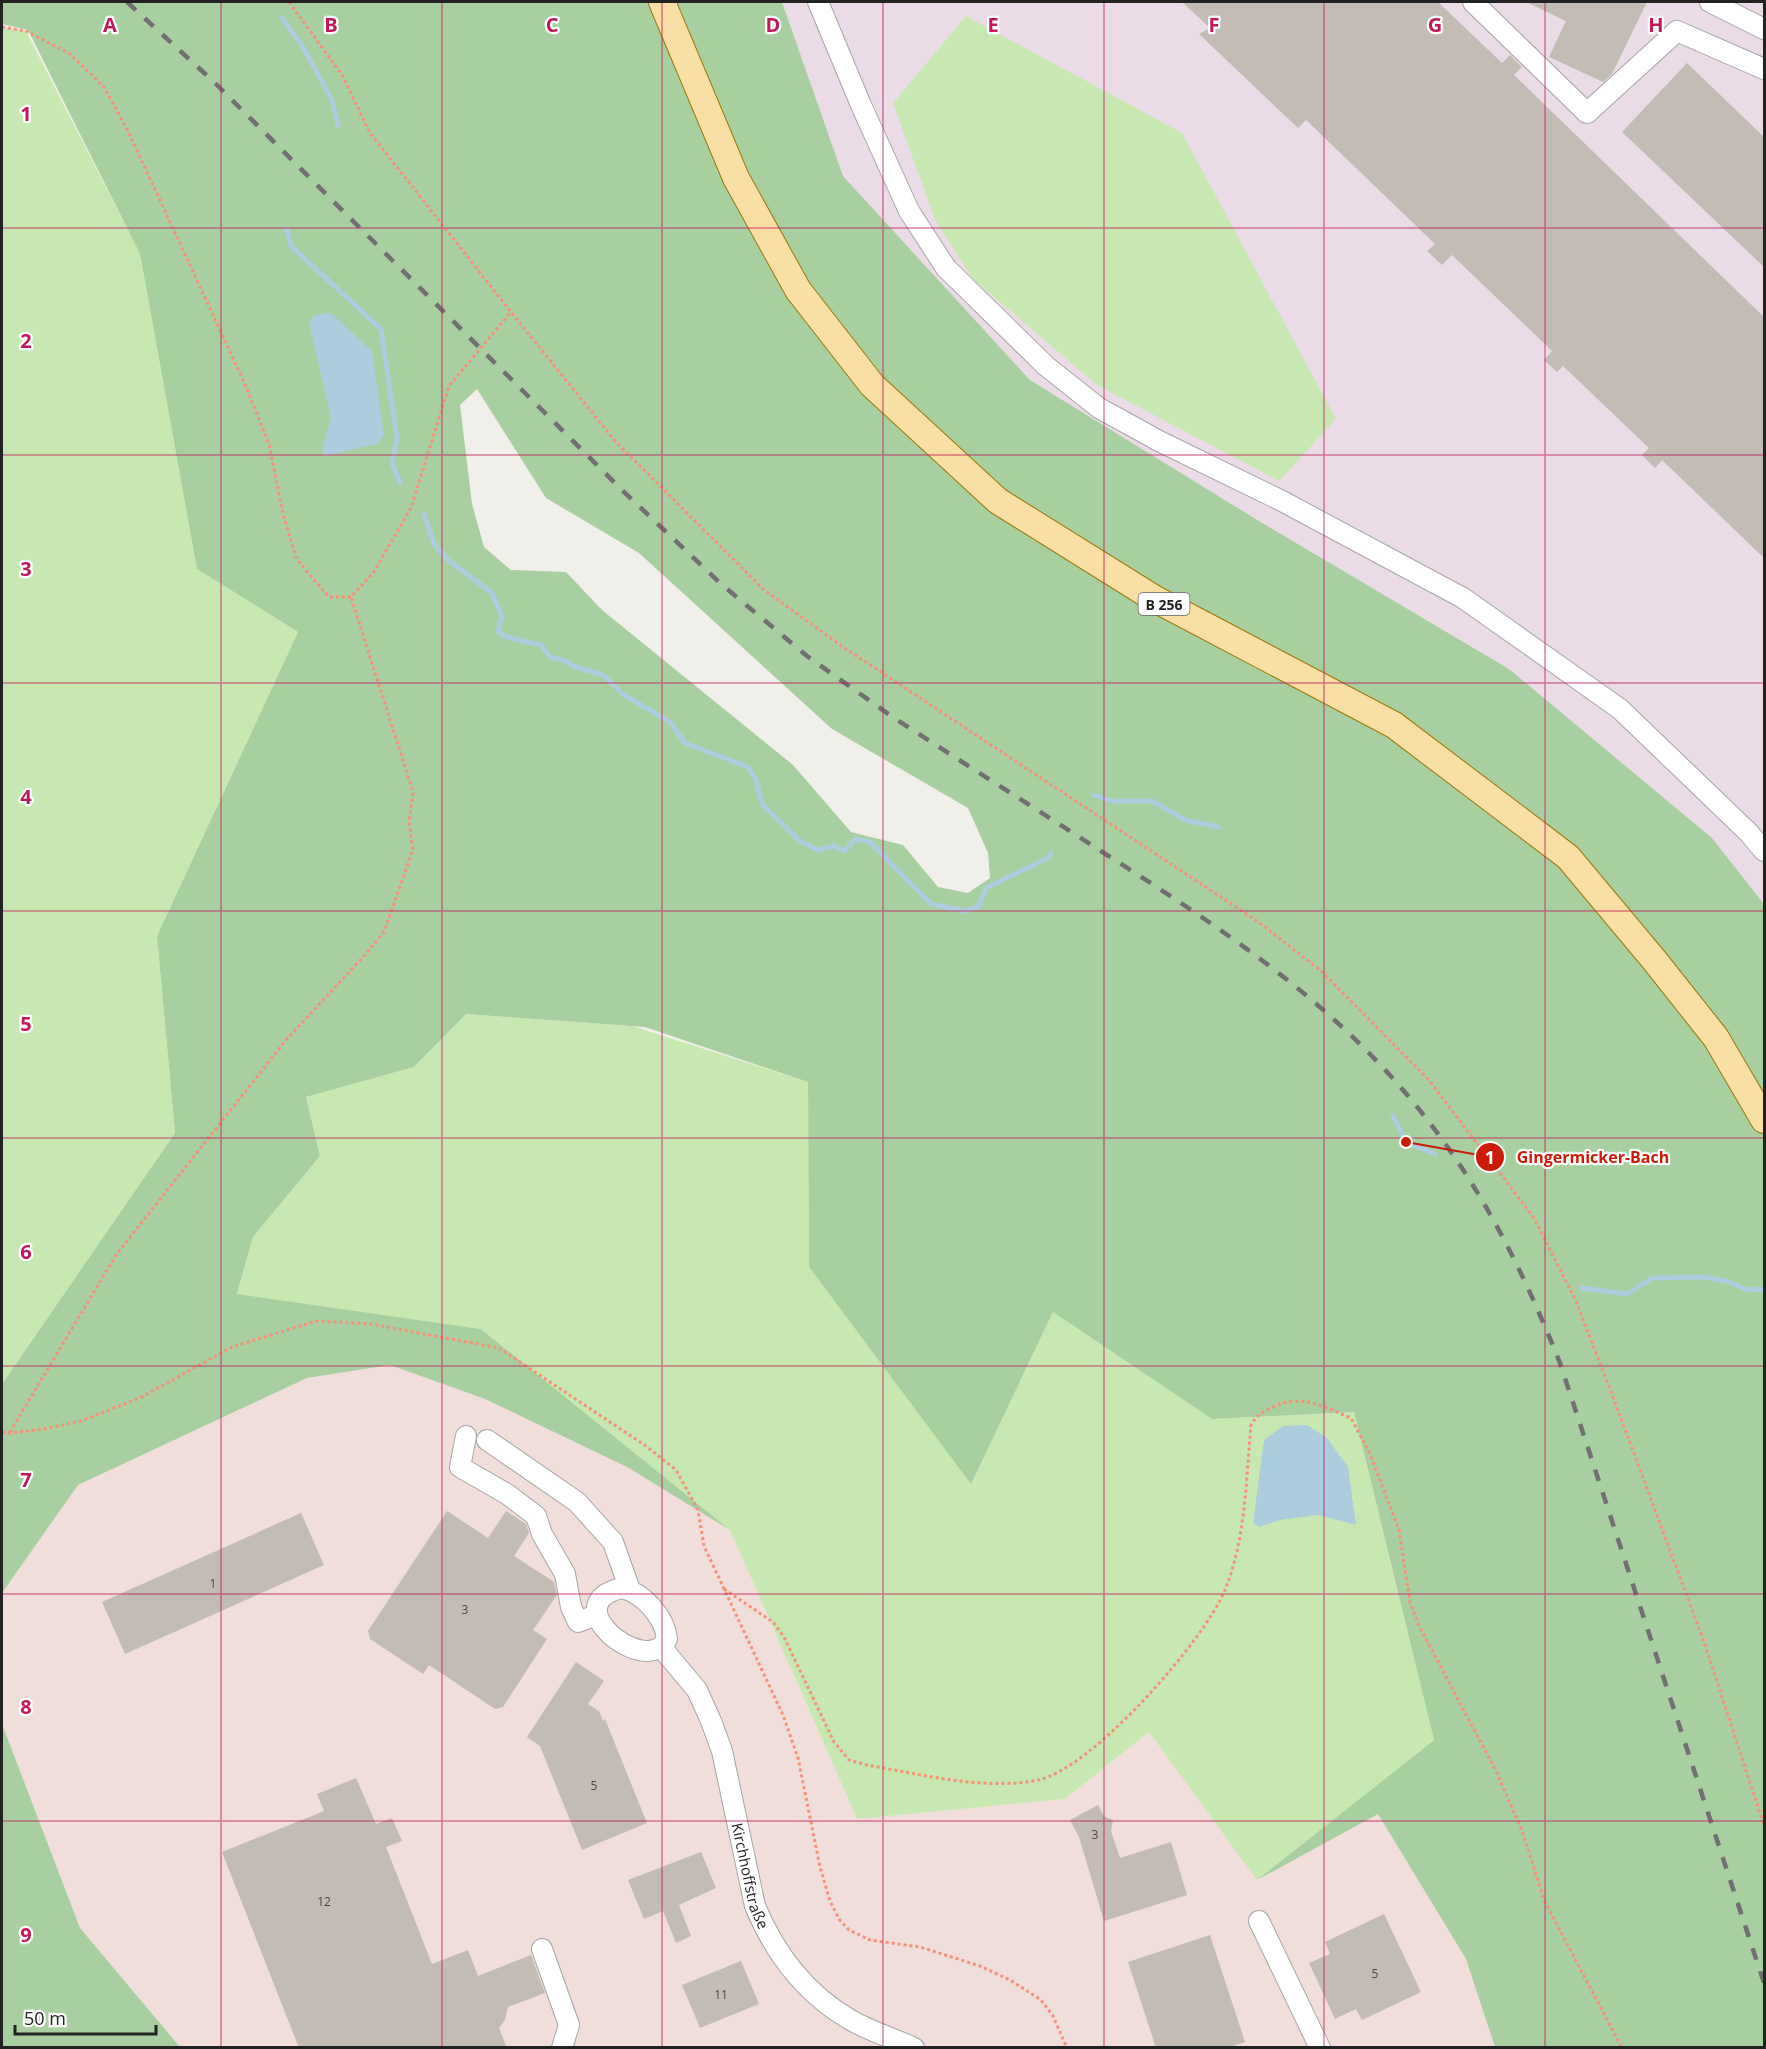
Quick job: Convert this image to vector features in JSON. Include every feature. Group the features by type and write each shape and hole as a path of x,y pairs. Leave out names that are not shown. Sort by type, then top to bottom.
{"main road":[{"name":"B 256","path":"662,2 736,178 798,290 872,385 998,501 1155,599 1394,725 1568,857 1716,1038 1764,1120"}],"street":[{"path":"818,2 909,211 946,268 1046,366 1100,408 1159,441 1282,501 1463,598 1620,709 1749,833 1764,851"},
{"path":"1473,2 1587,113 1677,31 1764,69"},
{"path":"1710,2 1764,30"},
{"path":"466,1436 460,1467 507,1494 536,1516 542,1534 564,1574 571,1607 578,1623 596,1615"},
{"path":"487,1440 577,1502 613,1542 630,1590"},
{"path":"622,1588 630,1590 645,1601 666,1630 667,1639 661,1647 651,1651 640,1650 622,1643 606,1631 596,1615 597,1604 606,1593 622,1588"},
{"name":"Kirchhoffstraße","path":"661,1647 697,1690 711,1720 722,1751 755,1906 763,1926 789,1968 818,1998 851,2020 914,2048"},
{"path":"1259,1921 1320,2048"},
{"path":"542,1949 569,2025 562,2048"}],"path":[{"path":"289,2 342,75 370,133 615,441 763,589 843,647 1257,921 1320,970 1428,1079 1534,1218 1575,1299 1703,1639 1764,1825"},
{"path":"2,27 26,31 70,54 104,87 128,130 244,382 269,444 283,514 297,560 329,597 351,597 373,573 411,508 449,386 511,312"},
{"path":"10,1433 116,1256 286,1040 384,932 413,849 409,823 413,792 351,597"},
{"path":"724,1589 772,1622 784,1637 826,1727 834,1742 849,1760 867,1766 981,1782 1014,1783 1039,1780 1056,1774 1087,1754 1123,1722 1188,1649 1210,1617 1225,1590 1238,1547 1251,1425 1258,1414 1278,1404 1296,1400 1320,1405 1351,1418 1370,1454 1399,1530 1410,1602 1418,1624 1496,1771 1521,1828 1545,1902 1622,2048"}],"shaded area":[{"path":"782,2 1764,2 1764,904 1712,838 1509,669 1254,518 1030,380 843,176"},
{"path":"390,1365 485,1399 627,1467 730,1530 857,1819 1065,1799 1149,1732 1257,1879 1378,1814 1466,1959 1495,2047 180,2047 80,1928 2,1724 2,1593 78,1485 307,1378"}],"green space":[{"path":"2,2 782,2 843,176 1030,380 1254,518 1509,669 1712,838 1764,904 1764,2047 1495,2047 1466,1959 1378,1814 1257,1880 1434,1740 1354,1412 1212,1419 1053,1312 971,1484 809,1267 808,1082 645,1027 466,1014 414,1067 306,1097 320,1156 253,1237 237,1294 481,1329 730,1530 627,1467 485,1399 390,1365 307,1378 78,1485 2,1593 2,1384 175,1133 157,936 298,632 197,569 140,254 28,30 2,24","holes":["477,389 546,498 639,553 832,729 968,808 988,853 990,878 968,893 938,887 903,845 851,832 793,765 602,610 566,572 511,570 484,547 472,504 460,405"]},
{"path":"966,16 1182,133 1336,419 1279,481 1097,385 973,279 935,220 893,103"},
{"path":"2,27 26,31 140,254 197,569 298,632 157,936 175,1133 2,1384"},
{"path":"466,1014 632,1026 808,1082 809,1267 971,1483 1053,1312 1212,1419 1354,1412 1434,1740 1257,1880 1149,1732 1065,1799 857,1819 730,1530 481,1329 237,1295 253,1237 320,1156 306,1097 414,1067"},
{"path":"2,1724 80,1928 180,2047 2,2047"}],"water":[{"path":"331,313 372,351 384,436 377,444 325,456 322,450 331,418 309,323 314,315"},
{"path":"1307,1425 1327,1438 1348,1467 1356,1525 1318,1515 1280,1520 1259,1527 1253,1523 1264,1440 1283,1426"}],"building":[{"path":"1182,2 1438,2 1502,63 1510,55 1522,67 1514,75 1764,317 1764,558 1662,460 1655,468 1642,455 1649,448 1563,366 1557,372 1544,360 1552,351 1452,255 1442,265 1427,251 1435,244 1306,120 1298,128 1199,34 1210,28"},
{"path":"1526,2 1647,2 1612,74 1603,82 1549,57 1566,21"},
{"path":"1687,63 1764,137 1764,267 1622,132"},
{"path":"447,1511 488,1538 506,1511 526,1524 529,1533 514,1556 554,1582 557,1595 533,1630 547,1639 503,1707 495,1709 429,1665 423,1674 370,1639 368,1631"},
{"path":"301,1513 324,1565 125,1654 102,1602"},
{"path":"576,1662 604,1681 588,1704 599,1711 603,1721 605,1719 647,1823 582,1850 540,1746 527,1737"},
{"path":"356,1778 376,1824 392,1818 402,1841 386,1847 432,1964 468,1950 478,1976 531,1955 545,1993 508,2007 505,2020 499,2028 507,2048 299,2048 222,1852 324,1811 317,1794"},
{"path":"1098,1805 1104,1816 1113,1820 1111,1831 1120,1858 1171,1842 1187,1895 1104,1921 1079,1837 1070,1820"},
{"path":"701,1852 716,1888 679,1905 691,1936 676,1943 663,1911 644,1919 628,1880"},
{"path":"1384,1914 1421,1992 1362,2020 1356,2009 1335,2019 1309,1963 1330,1954 1325,1942"},
{"path":"1210,1935 1245,2042 1227,2048 1156,2048 1128,1962"},
{"path":"741,1961 759,2004 700,2028 682,1985"}],"waterway":[{"path":"282,18 303,47 332,100 338,125"},
{"path":"287,229 291,246 381,329 397,439 392,463 400,483"},
{"path":"424,514 434,544 447,559 492,593 502,617 498,631 506,637 541,645 550,657 603,675 624,695 670,722 685,743 748,767 756,780 762,804 800,841 817,850 834,846 844,851 856,839 870,842 931,904 965,911 978,907 986,888 1046,859 1051,854"},
{"path":"1094,795 1112,801 1152,801 1185,820 1218,827"},
{"path":"1393,1116 1406,1142 1435,1154"},
{"path":"1582,1288 1627,1294 1652,1278 1703,1277 1726,1281 1748,1290 1764,1289"}],"railway":[{"path":"127,2 214,82 621,489 720,583 807,656 894,718 1235,940 1315,1003 1353,1037 1422,1113 1465,1172 1483,1202 1532,1296 1560,1363 1764,1983"}],"place":[{"name":"Gingermicker-Bach","path":"1406,1142"}]}
